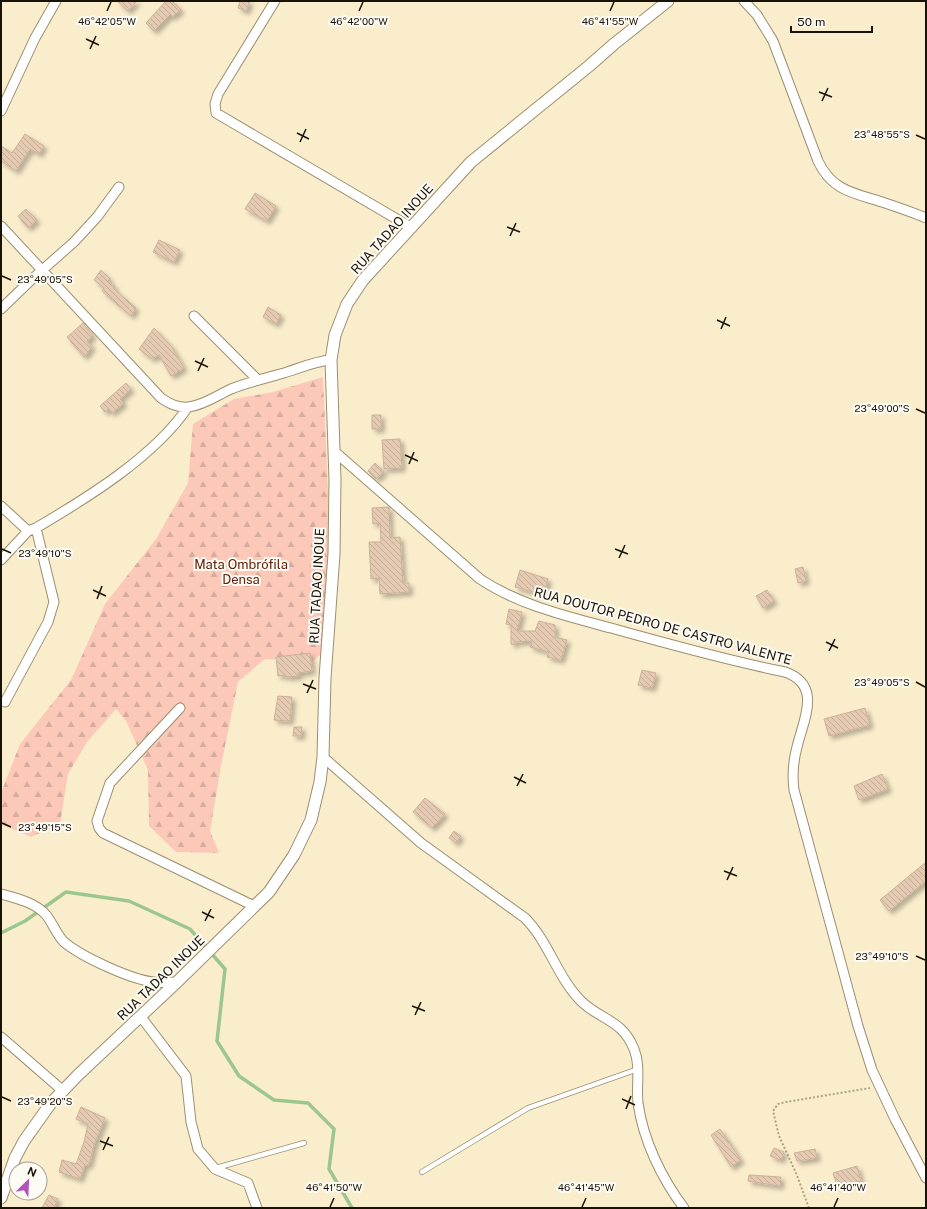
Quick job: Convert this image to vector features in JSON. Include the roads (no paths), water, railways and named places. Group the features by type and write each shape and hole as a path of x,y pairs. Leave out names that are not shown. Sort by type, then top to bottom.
{"street":[{"path":"1,111 35,38 56,1"},
{"path":"275,1 218,94 215,104 216,113 412,228"},
{"name":"RUA TADAO INOUE","path":"1,1198 6,1181 24,1141 62,1090 141,1017 269,892 282,875 294,855 311,820 320,782 323,757 325,678 334,554 334,451 331,360 335,335 347,304 363,280 471,162 668,1"},
{"path":"744,1 758,14 772,41 818,161 825,174 831,181 847,192 926,218"},
{"path":"1,309 74,242 97,216 119,187"},
{"path":"1,226 161,398 174,406 188,407 199,405 231,389 282,374 318,361 331,360"},
{"path":"194,316 258,380"},
{"path":"1,558 32,530 100,487 143,456 177,423 188,407"},
{"name":"RUA DOUTOR PEDRO DE CASTRO VALENTE","path":"334,451 480,579 507,595 585,621 714,656 785,672 798,678 806,691 808,710 793,764 794,790 858,1026 879,1086 926,1178"},
{"path":"1,506 32,530 54,602 48,622 5,702"},
{"path":"180,708 110,783 97,821 99,828 103,833 254,906"},
{"path":"323,757 421,843 464,876 514,910 533,926 542,937 561,973 580,1001 614,1023 625,1034 634,1049 638,1070 638,1100 642,1121 666,1182 684,1208"},
{"path":"1,894 20,899 37,908 46,915 63,941 80,954 119,971 152,982 177,982"},
{"path":"141,1017 186,1076 191,1122 198,1150 215,1169 248,1183 257,1208"},
{"path":"1,1037 62,1090"}],"lane":[{"path":"422,1172 528,1108 638,1070"},
{"path":"215,1169 304,1143"}],"waterway":[{"path":"1,933 25,921 66,892 129,901 190,929 225,969 217,1041 239,1076 274,1100 308,1103 334,1129 329,1169 352,1208"}],"park label":[{"name":"Mata Ombrófila Densa","path":"241,572"}]}
